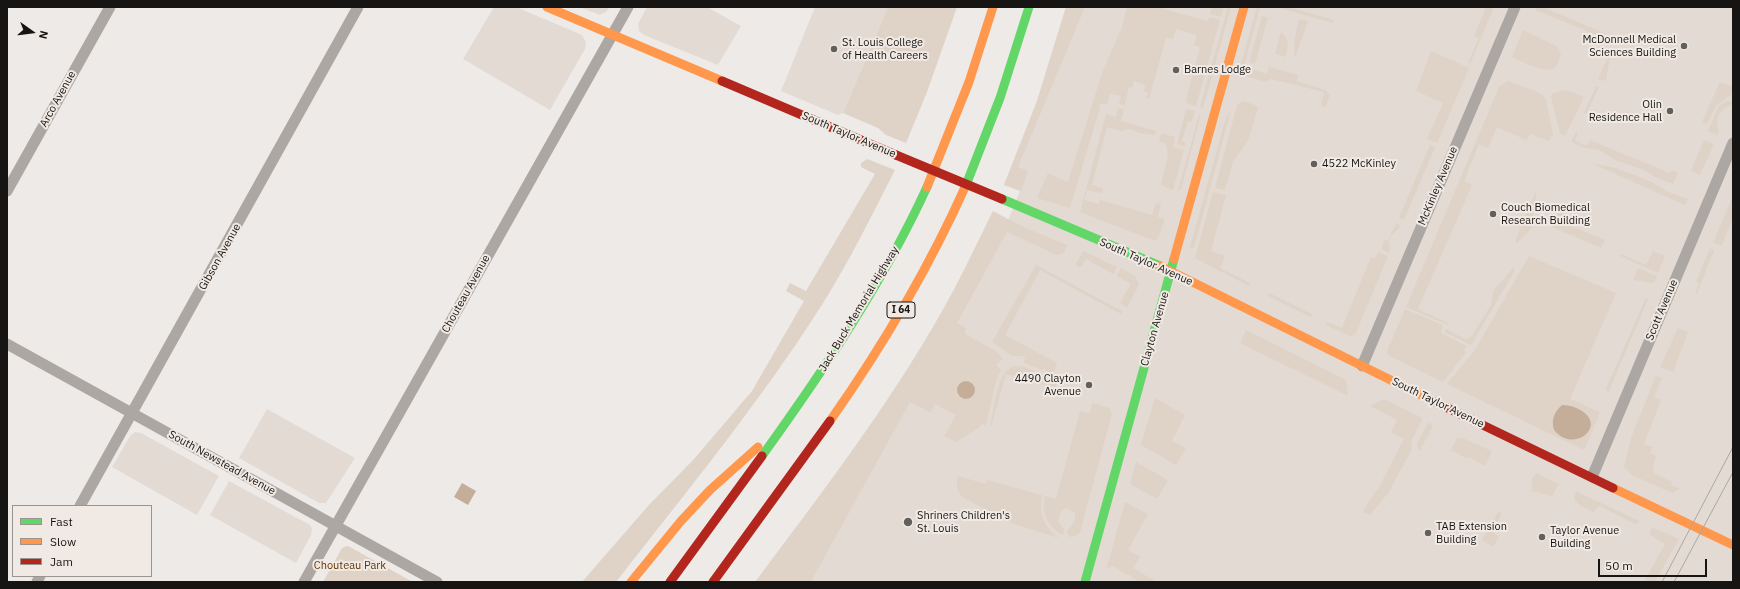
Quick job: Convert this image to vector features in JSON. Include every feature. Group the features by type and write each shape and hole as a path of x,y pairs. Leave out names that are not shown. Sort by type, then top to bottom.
{"main road":[{"name":"South Taylor Avenue","path":"547,7 1171,272 1733,545"},
{"name":"Jack Buck Memorial Highway","path":"670,582 817,378 869,296 941,156 993,7"},
{"name":"I 64","path":"713,582 846,397 879,348 927,264 950,218 991,123 1029,7"},
{"name":"Clayton Avenue","path":"1085,582 1244,7"},
{"path":"631,582 681,521 710,490 783,426"}],"street":[{"name":"Arco Avenue","path":"7,191 110,7"},
{"name":"Gibson Avenue","path":"81,505 358,7"},
{"name":"Chouteau Avenue","path":"304,582 628,7"},
{"name":"McKinley Avenue","path":"1362,366 1515,7"},
{"name":"Scott Avenue","path":"1592,477 1733,143"},
{"name":"South Newstead Avenue","path":"7,344 437,582"}],"shaded area":[{"path":"494,7 516,7 582,35 586,42 585,49 550,110 463,59"},
{"path":"579,7 610,7 606,12 600,15"},
{"path":"647,7 707,7 741,26 718,65 644,35 639,31 638,24"},
{"name":"St. Louis College of Health Careers","path":"815,7 888,7 843,113 838,115 781,91"},
{"path":"1066,7 1733,7 1733,582 811,582 1007,223 1020,191 1004,185 1037,101"},
{"path":"966,381 972,384 975,390 972,396 966,399 960,396 957,390 960,384"},
{"path":"1562,405 1577,408 1589,417 1591,424 1589,430 1584,436 1578,439 1570,439 1562,437 1554,430 1554,416"},
{"path":"267,409 355,458 326,503 319,503 239,458"},
{"path":"135,432 141,433 219,476 197,515 112,467 130,436"},
{"path":"229,481 310,525 312,529 311,535 296,563 210,515"},
{"path":"462,483 476,491 468,505 454,497"}],"green space":[{"path":"888,7 957,7 927,92 906,143 886,135 878,128 843,113"},
{"path":"1066,7 1085,7 1018,167 1028,171 1021,191 1004,185 1037,101"},
{"path":"1127,7 1156,7 1208,21 1209,17 1220,20 1196,106 1188,104 1186,100 1200,47 1194,45 1197,35 1176,29 1173,39 1166,38 1149,99 1146,98 1148,93 1144,91 1145,85 1134,81 1132,88 1129,87 1125,105 1119,104 1121,96 1110,94 1107,105 1100,103 1099,111 1070,208 1037,198 1048,173 1068,182 1102,73 1122,27"},
{"path":"1212,7 1224,7 1221,17 1210,14"},
{"path":"1228,7 1231,7 1203,108 1200,107"},
{"path":"1257,7 1260,7 1242,74 1239,71"},
{"path":"1276,7 1288,7 1334,20 1333,23"},
{"path":"1486,7 1492,7 1493,9 1470,64 1468,63 1479,38 1474,36"},
{"path":"1535,7 1543,7 1606,34 1601,37 1536,10"},
{"path":"1262,16 1268,18 1255,64 1249,62"},
{"path":"1300,19 1308,21 1295,57 1295,37"},
{"path":"1523,30 1558,47 1561,55 1556,66 1547,70 1541,69 1528,65 1512,57"},
{"path":"1281,32 1286,37 1288,43 1285,57 1275,54"},
{"path":"1431,51 1469,68 1437,143 1427,139 1443,103 1416,91"},
{"path":"1611,51 1606,81 1598,79"},
{"path":"1269,67 1298,75 1297,81 1325,90 1330,95 1326,106 1322,107 1321,105 1324,92 1271,79 1265,82 1245,76 1248,68 1267,74"},
{"path":"1508,81 1543,95 1546,101 1553,134 1549,141 1530,134 1526,140 1497,127 1488,148 1479,144 1464,181 1472,185 1418,309 1448,323 1448,325 1406,307 1499,87"},
{"path":"1720,82 1733,87 1733,93 1716,106 1707,124 1702,122"},
{"path":"1596,86 1599,87 1586,114 1584,113"},
{"path":"1566,90 1584,97 1565,136 1560,134 1551,96 1553,93"},
{"path":"1243,101 1255,105 1258,108 1248,141 1233,161 1225,190 1215,188 1236,109 1238,104"},
{"path":"1726,101 1732,101 1730,106 1723,109 1718,115 1717,123 1719,130 1717,135 1708,131 1718,107"},
{"path":"1118,108 1124,109 1121,121 1156,131 1155,135 1139,133 1130,129 1121,131 1107,127 1092,185 1103,188 1102,193 1087,190 1084,200 1099,204 1100,200 1152,215 1156,203 1161,204 1158,217 1165,219 1158,238 1155,241 1080,212 1106,114 1116,117"},
{"path":"1186,109 1195,111 1192,121 1187,122 1182,140 1186,144 1185,147 1177,144"},
{"path":"1231,110 1194,248 1190,247 1225,121"},
{"path":"1201,114 1181,189 1178,190 1199,115"},
{"path":"1576,132 1578,133 1575,140 1587,146 1590,140 1670,173 1672,170 1678,173 1673,184 1655,177 1644,170 1615,160 1599,150 1585,148 1571,142"},
{"path":"1161,133 1175,137 1173,147 1184,150 1173,190 1161,185 1168,155 1166,144 1159,141"},
{"path":"1704,140 1714,144 1700,175 1691,171"},
{"path":"1430,145 1435,147 1404,220 1399,218"},
{"path":"867,159 895,170 842,270 823,303 799,339 723,445 616,582 582,582 648,506 694,459 752,391 804,301 786,291 790,283 806,291 875,174 861,167 861,163"},
{"path":"1591,163 1616,168 1650,181 1668,192 1688,199 1685,205"},
{"path":"1537,189 1531,229 1516,244 1516,239"},
{"path":"1213,192 1226,195 1211,251 1225,256 1220,268 1250,283 1249,286 1195,258"},
{"path":"1733,196 1733,217 1722,246 1713,243"},
{"path":"993,211 1019,225 1067,245 1064,253 1057,255 1007,232 957,323 966,328 965,334 996,351 1003,359 996,365 1001,370 996,381 986,425 981,424 980,427 956,442 944,436 956,415 935,404 931,412 929,412 910,402 811,582 755,582 876,417 898,383 948,301"},
{"path":"1558,211 1574,218 1571,226 1605,240 1601,248 1552,227"},
{"path":"1396,223 1401,226 1391,236 1389,241 1390,253 1381,249 1384,240 1388,241"},
{"path":"1710,248 1714,250 1697,294 1695,293 1699,283 1696,282"},
{"path":"1083,251 1117,267 1113,274 1086,259 1081,267 1077,267 1076,263"},
{"path":"1653,251 1665,256 1658,273 1620,256 1621,254 1646,265"},
{"path":"1378,252 1388,256 1355,335 1353,334 1352,337 1326,325 1327,322 1342,328 1371,257 1375,258"},
{"path":"1529,256 1616,293 1570,399 1600,412 1585,449 1582,449 1447,384 1475,350"},
{"path":"1036,265 1122,311 1121,314 1040,270 1005,335 1057,363 1054,372 1052,371 1050,375 1044,368 1042,370 1024,363 1025,356 1012,356 992,342"},
{"path":"1514,267 1514,272 1471,345 1444,332 1446,329 1465,339 1472,336 1491,305 1493,291"},
{"path":"1121,268 1135,276 1139,285 1127,307 1120,303 1131,284 1117,276"},
{"path":"1638,268 1657,276 1654,283 1633,280"},
{"path":"1269,293 1312,314 1311,317 1268,296"},
{"path":"1646,298 1648,299 1608,393 1606,389"},
{"path":"1405,309 1443,325 1441,333 1467,346 1464,350 1466,352 1443,382 1388,355 1387,351"},
{"path":"1678,328 1688,332 1673,372 1660,367"},
{"path":"1246,330 1346,380 1348,396 1240,343"},
{"path":"1015,366 1025,367 1035,371 1034,373 1037,375 1039,373 1056,383 1056,387 1006,374 991,427 995,401 1000,383 1008,370"},
{"path":"1656,376 1662,378 1654,397 1661,400 1644,444 1652,447 1650,453 1656,456 1653,467 1654,473 1672,482 1671,485 1680,489 1672,493 1632,475 1624,467 1631,438"},
{"path":"1155,398 1185,415 1172,441 1186,448 1176,465 1141,445"},
{"path":"1384,399 1423,418 1411,442 1412,449 1389,492 1370,515 1363,512 1378,489 1404,439 1391,433 1397,420 1370,406"},
{"path":"1092,403 1110,408 1112,414 1080,532 1077,535 1069,537 1067,532 1075,520 1075,513 1067,508 1060,513 1058,522 1064,529 1063,535 1053,528 1047,519 1044,509 1045,496 1056,499 1080,411 1090,413"},
{"path":"1429,422 1433,426 1419,452 1417,443"},
{"path":"1457,438 1463,438 1492,451 1485,466 1469,457 1468,459 1451,450"},
{"path":"1136,462 1168,480 1157,499 1130,484"},
{"path":"1536,473 1559,484 1552,496 1532,491 1532,479"},
{"path":"958,476 986,484 987,480 1042,495 1041,508 1043,519 1049,529 1059,538 1014,524 964,498 959,493 957,488"},
{"path":"1576,491 1639,521 1635,524 1600,506 1593,512 1579,505 1574,499"},
{"path":"1125,502 1148,514 1128,550 1140,557 1133,568 1157,582 1140,582 1111,565 1110,569 1107,567"},
{"path":"1498,512 1502,513 1492,532 1499,536 1493,547 1482,540"},
{"path":"1652,527 1679,539 1655,582 1644,582 1665,544 1649,534"},
{"name":"Chouteau Park","path":"347,546 413,582 323,582 342,548"}],"tram line":[{"path":"1662,582 1733,447"},
{"path":"1674,582 1733,472"}],"traffic: fast":[{"path":"966,185 1000,98 1029,7"},
{"path":"762,456 807,392 872,292 910,223 927,187"},
{"path":"1002,199 1160,266"},
{"path":"1085,582 1174,259"}],"traffic: slow":[{"path":"547,7 722,81"},
{"path":"927,187 969,82 993,7"},
{"path":"1174,259 1244,7"},
{"path":"830,421 868,365 904,306 952,216 966,185"},
{"path":"1160,266 1431,400"},
{"path":"631,582 681,521 710,490 758,447"},
{"path":"1613,488 1733,545"}],"traffic: jam":[{"path":"722,81 896,155"},
{"path":"896,155 1002,199"},
{"path":"1431,400 1613,488"},
{"path":"713,582 830,421"},
{"path":"670,582 762,456"}],"place":[{"name":"McDonnell Medical Sciences Building","path":"1684,46"},
{"name":"St. Louis College of Health Careers","path":"834,49"},
{"name":"Barnes Lodge","path":"1176,70"},
{"name":"Olin Residence Hall","path":"1670,111"},
{"name":"4522 McKinley","path":"1314,164"},
{"name":"Couch Biomedical Research Building","path":"1493,214"},
{"name":"4490 Clayton Avenue","path":"1089,385"},
{"name":"Shriners Children's St. Louis","path":"908,522"},
{"name":"TAB Extension Building","path":"1428,533"},
{"name":"Taylor Avenue Building","path":"1542,537"}]}
